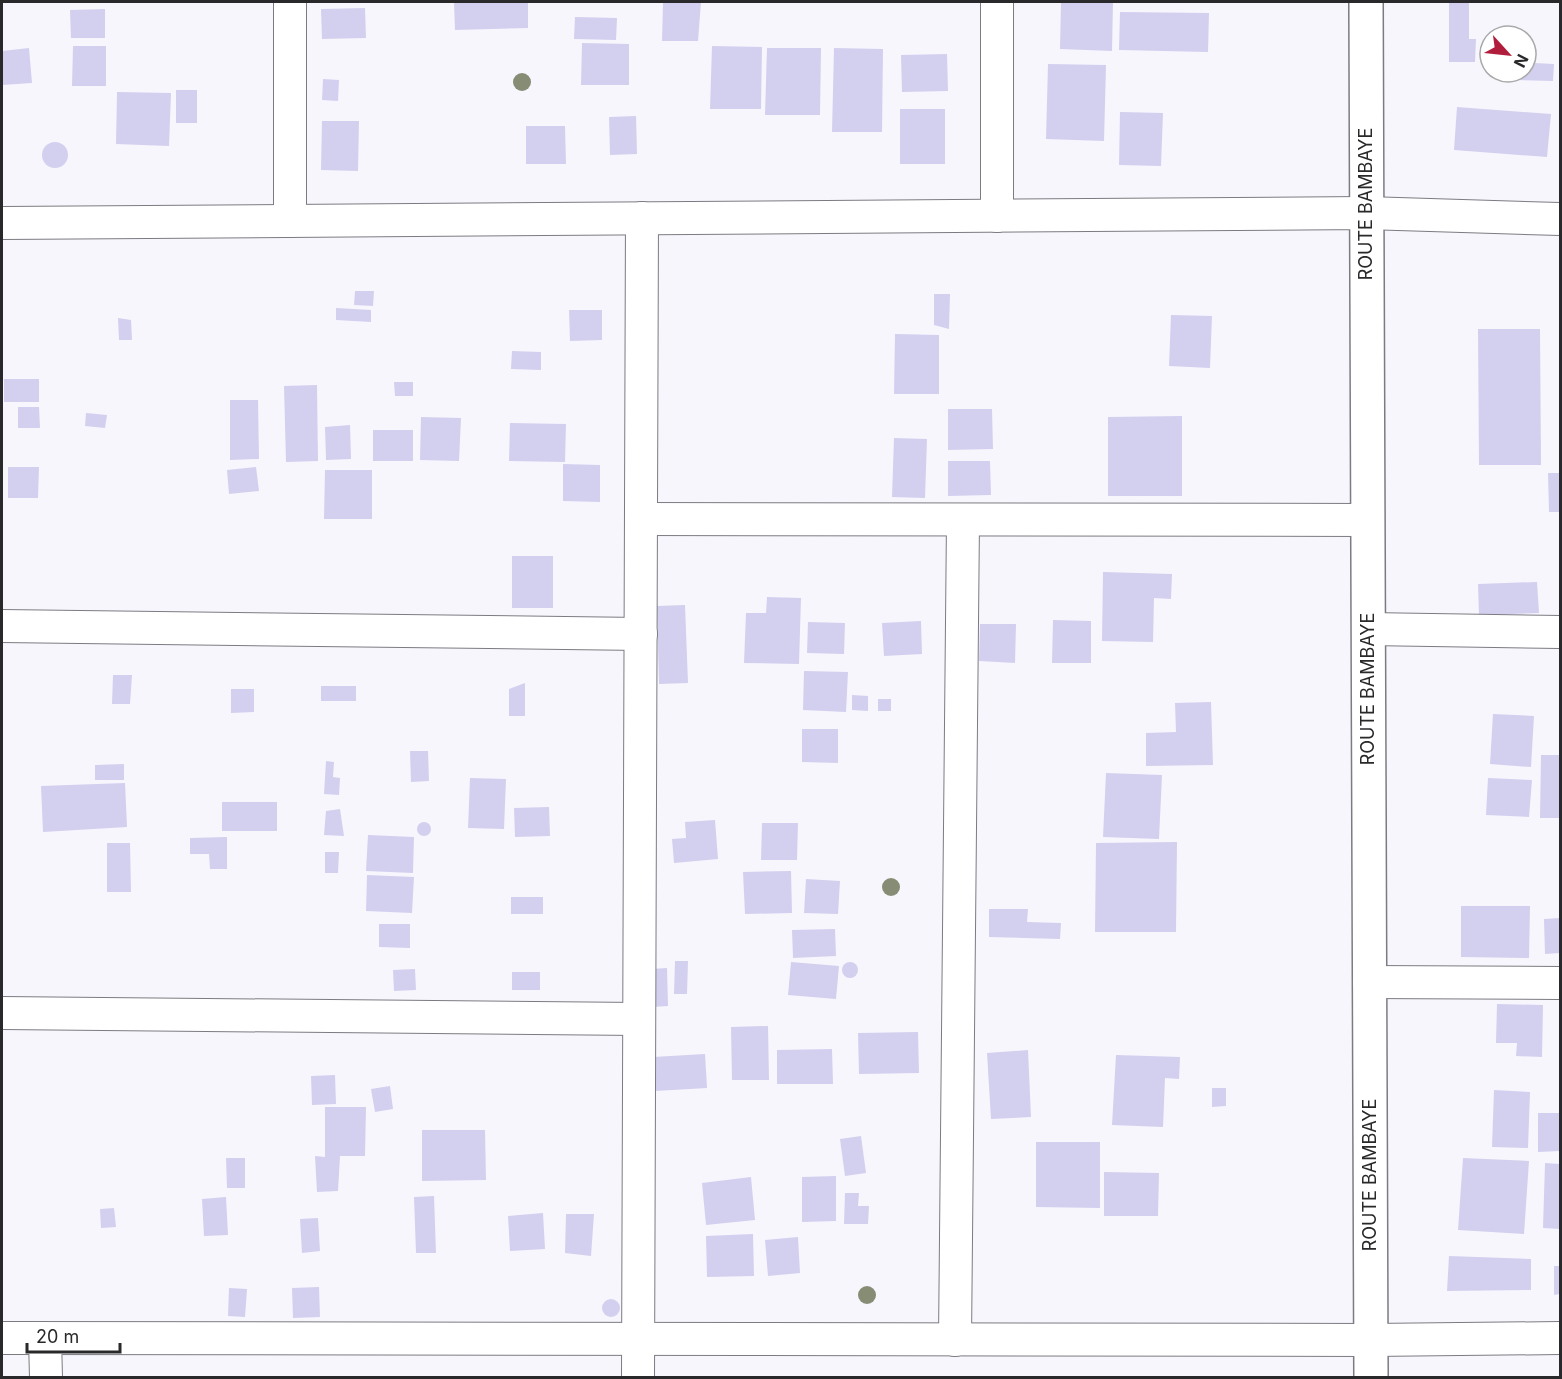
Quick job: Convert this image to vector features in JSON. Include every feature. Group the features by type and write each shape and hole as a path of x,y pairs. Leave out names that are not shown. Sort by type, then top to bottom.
{"street":[{"path":"290,2 290,221"},
{"path":"996,216 997,2"},
{"name":"ROUTE BAMBAYE","path":"1366,2 1371,1377"},
{"path":"2,223 1366,213 1560,219"},
{"path":"638,1377 642,218"},
{"path":"641,519 1368,520"},
{"path":"955,1340 963,520"},
{"path":"2,626 641,634"},
{"path":"1368,629 1560,632"},
{"path":"1369,982 1560,983"},
{"path":"2,1013 639,1019"},
{"path":"2,1338 1371,1340 1560,1338"},
{"path":"45,1338 46,1377"}],"building":[{"path":"454,2 528,2 528,28 455,30"},
{"path":"663,2 701,2 698,41 662,41"},
{"path":"1061,2 1113,2 1112,51 1060,49"},
{"path":"1449,2 1469,2 1469,39 1476,39 1475,62 1449,62"},
{"path":"365,8 366,38 322,39 321,9"},
{"path":"105,9 105,38 71,38 70,10"},
{"path":"1120,12 1209,13 1208,52 1119,50"},
{"path":"575,17 617,18 616,40 574,39"},
{"path":"582,43 629,44 629,85 581,85"},
{"path":"73,46 106,46 106,86 72,86"},
{"path":"712,46 762,47 761,109 710,109"},
{"path":"29,48 32,83 2,85 2,51"},
{"path":"767,48 821,48 820,115 765,115"},
{"path":"834,48 883,49 882,132 832,132"},
{"path":"947,54 948,91 902,92 901,55"},
{"path":"1538,63 1554,64 1553,81 1538,81"},
{"path":"1048,64 1106,65 1104,141 1046,139"},
{"path":"323,79 339,80 338,101 322,100"},
{"path":"176,90 197,90 197,123 176,123"},
{"path":"117,92 171,93 169,146 116,144"},
{"path":"1457,107 1551,114 1547,157 1454,150"},
{"path":"900,109 945,109 945,164 900,164"},
{"path":"1120,112 1163,113 1161,166 1119,165"},
{"path":"636,116 637,154 610,155 609,117"},
{"path":"322,121 359,121 358,171 321,170"},
{"path":"526,126 565,126 566,164 526,164"},
{"path":"55,142 64,146 68,155 64,164 55,168 46,164 42,155 46,146"},
{"path":"355,291 374,291 373,306 354,305"},
{"path":"934,294 950,294 949,329 934,325"},
{"path":"336,308 371,310 371,322 336,320"},
{"path":"569,310 602,310 602,340 570,341"},
{"path":"1171,315 1212,316 1210,368 1169,366"},
{"path":"118,318 131,320 132,340 119,340"},
{"path":"1478,329 1540,329 1541,465 1479,465"},
{"path":"895,334 939,335 939,394 894,394"},
{"path":"512,351 541,352 541,370 511,369"},
{"path":"4,379 39,379 39,402 4,402"},
{"path":"394,382 413,382 413,396 395,396"},
{"path":"317,385 318,461 286,462 284,386"},
{"path":"230,400 258,400 259,459 230,460"},
{"path":"18,407 39,407 40,428 18,428"},
{"path":"948,409 992,409 993,449 948,450"},
{"path":"86,413 107,415 105,428 85,426"},
{"path":"1182,416 1182,496 1108,496 1108,417"},
{"path":"421,417 461,418 459,461 420,460"},
{"path":"510,423 566,424 565,462 509,461"},
{"path":"350,425 351,459 326,460 325,427"},
{"path":"373,430 413,430 413,461 373,461"},
{"path":"894,438 927,439 925,498 892,497"},
{"path":"948,461 990,461 991,495 948,496"},
{"path":"563,464 600,465 600,502 563,501"},
{"path":"8,467 39,467 38,498 8,498"},
{"path":"256,467 259,491 229,494 227,470"},
{"path":"325,470 372,470 372,519 324,519"},
{"path":"1548,473 1560,473 1560,512 1549,512"},
{"path":"512,556 553,556 553,608 512,608"},
{"path":"1103,572 1172,574 1171,599 1154,598 1153,642 1102,641"},
{"path":"1537,582 1539,613 1479,615 1478,584"},
{"path":"767,597 801,598 799,664 744,663 746,613 766,613"},
{"path":"685,605 688,683 659,684 657,606"},
{"path":"1053,620 1091,621 1091,663 1052,663"},
{"path":"921,621 922,654 884,656 882,623"},
{"path":"808,622 845,623 844,654 807,653"},
{"path":"980,624 1016,624 1015,663 979,661"},
{"path":"804,671 848,672 846,712 803,710"},
{"path":"113,675 132,675 130,704 112,704"},
{"path":"525,683 525,716 509,716 509,689"},
{"path":"321,686 356,686 356,701 321,701"},
{"path":"231,689 254,689 254,712 231,713"},
{"path":"852,695 868,696 868,711 852,710"},
{"path":"878,699 891,699 891,711 878,711"},
{"path":"1211,702 1213,765 1146,766 1146,733 1176,732 1175,703"},
{"path":"1493,714 1534,716 1531,767 1490,764"},
{"path":"802,729 838,729 838,763 802,762"},
{"path":"410,751 428,751 429,781 411,782"},
{"path":"1541,755 1560,755 1560,818 1540,818"},
{"path":"326,761 334,762 333,777 340,778 339,795 324,794"},
{"path":"124,764 124,780 95,780 95,765"},
{"path":"1106,773 1162,775 1159,839 1103,837"},
{"path":"470,778 506,779 504,829 468,828"},
{"path":"1488,778 1532,780 1529,817 1486,815"},
{"path":"125,783 127,827 43,832 41,786"},
{"path":"222,802 277,802 277,831 222,831"},
{"path":"549,807 550,836 515,837 514,808"},
{"path":"340,809 344,836 324,835 326,811"},
{"path":"715,820 718,859 674,863 672,839 686,838 685,822"},
{"path":"421,822 427,822 431,829 427,836 421,836 417,832 417,826"},
{"path":"762,823 798,823 797,860 761,860"},
{"path":"368,835 414,837 413,873 366,871"},
{"path":"227,837 227,869 210,869 209,854 190,854 190,838"},
{"path":"1177,842 1176,932 1095,932 1096,843"},
{"path":"107,843 130,843 131,892 107,892"},
{"path":"325,852 339,852 338,873 325,873"},
{"path":"791,871 792,913 745,914 743,872"},
{"path":"367,875 414,877 412,913 366,911"},
{"path":"806,879 840,881 838,914 804,913"},
{"path":"511,897 543,897 543,914 511,914"},
{"path":"1461,906 1530,906 1529,958 1461,957"},
{"path":"989,909 1028,909 1027,922 1061,923 1060,939 989,937"},
{"path":"1560,918 1560,953 1545,954 1544,919"},
{"path":"379,924 410,924 410,948 379,947"},
{"path":"835,929 836,956 793,958 792,930"},
{"path":"675,961 688,961 687,994 674,994"},
{"path":"791,962 839,966 836,999 788,995"},
{"path":"850,962 858,970 850,978 842,970"},
{"path":"667,968 668,1006 652,1007 651,969"},
{"path":"415,969 416,990 394,991 393,970"},
{"path":"512,972 540,972 540,990 512,990"},
{"path":"1497,1004 1543,1005 1542,1057 1516,1056 1517,1043 1496,1043"},
{"path":"768,1026 769,1080 732,1080 731,1027"},
{"path":"918,1032 919,1073 859,1074 858,1033"},
{"path":"832,1049 833,1084 777,1084 777,1050"},
{"path":"1028,1050 1031,1117 991,1119 987,1053"},
{"path":"705,1054 707,1088 655,1091 653,1057"},
{"path":"1116,1055 1180,1057 1179,1079 1165,1078 1163,1127 1112,1125"},
{"path":"335,1075 336,1104 312,1105 311,1076"},
{"path":"390,1086 393,1109 375,1112 371,1089"},
{"path":"1212,1088 1226,1088 1226,1106 1212,1107"},
{"path":"1494,1090 1530,1092 1528,1148 1492,1147"},
{"path":"325,1107 366,1107 365,1156 340,1156 338,1191 317,1192 315,1156 325,1157"},
{"path":"1538,1113 1559,1113 1560,1151 1538,1152"},
{"path":"422,1130 485,1130 486,1180 422,1181"},
{"path":"861,1136 866,1173 845,1176 840,1139"},
{"path":"1036,1142 1100,1142 1100,1208 1036,1207"},
{"path":"226,1158 245,1158 245,1188 227,1188"},
{"path":"1463,1158 1529,1161 1524,1234 1458,1230"},
{"path":"1545,1163 1560,1164 1560,1229 1543,1228"},
{"path":"1104,1172 1159,1173 1158,1216 1104,1216"},
{"path":"836,1176 836,1221 802,1222 802,1177"},
{"path":"751,1177 755,1220 706,1225 702,1183"},
{"path":"845,1193 859,1193 858,1206 869,1206 868,1224 844,1224"},
{"path":"434,1196 436,1253 416,1253 414,1197"},
{"path":"226,1197 228,1235 204,1236 202,1199"},
{"path":"114,1208 116,1227 101,1228 100,1209"},
{"path":"543,1213 545,1249 510,1251 508,1216"},
{"path":"566,1214 594,1214 591,1256 565,1253"},
{"path":"318,1218 320,1251 302,1253 300,1219"},
{"path":"753,1234 754,1276 707,1277 706,1236"},
{"path":"798,1237 800,1273 768,1276 765,1240"},
{"path":"1449,1256 1531,1259 1531,1290 1447,1291"},
{"path":"1554,1266 1560,1266 1560,1294 1554,1295"},
{"path":"319,1287 320,1317 293,1318 292,1288"},
{"path":"229,1288 247,1289 245,1317 228,1316"},
{"path":"607,1299 615,1299 620,1304 618,1315 607,1317 602,1312 602,1304"}]}
